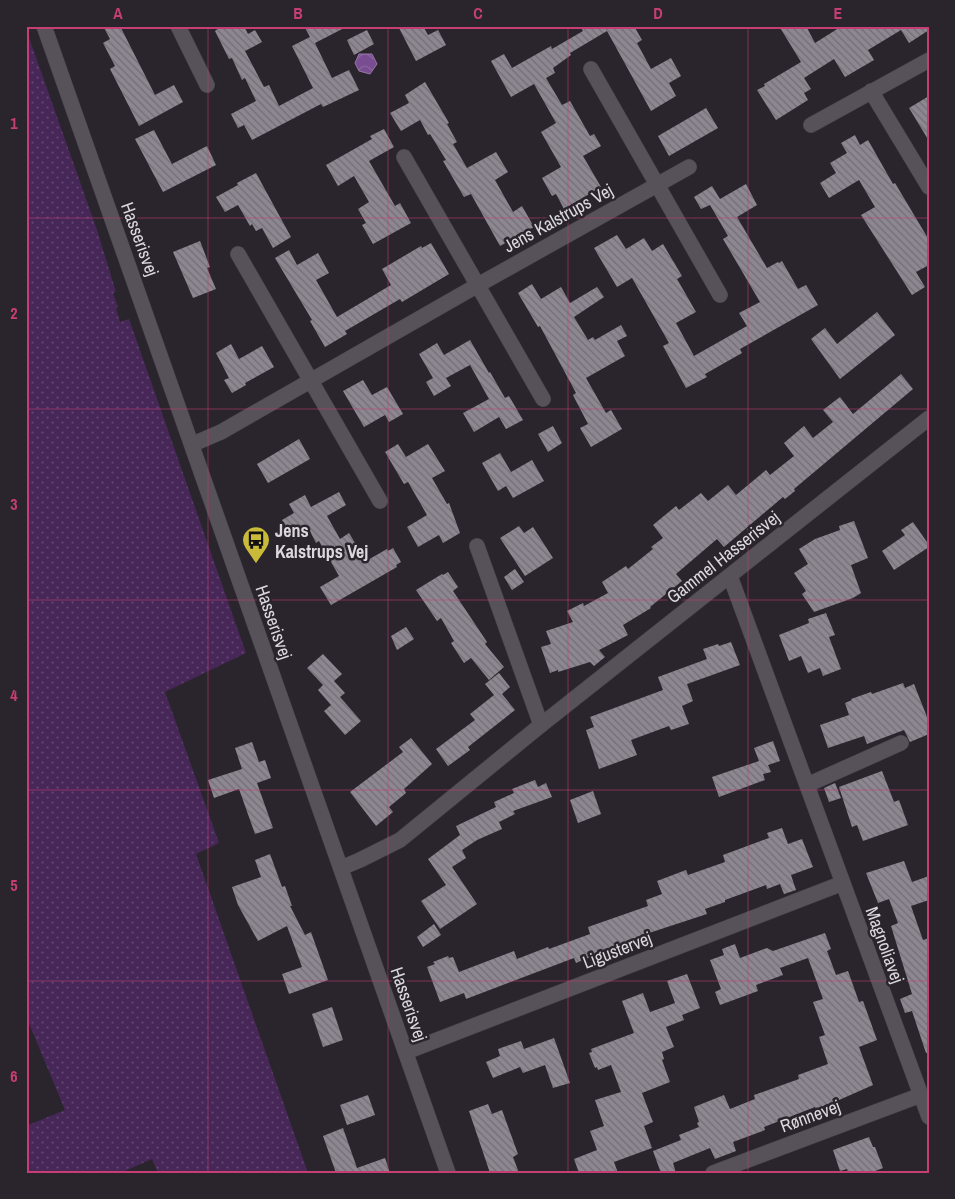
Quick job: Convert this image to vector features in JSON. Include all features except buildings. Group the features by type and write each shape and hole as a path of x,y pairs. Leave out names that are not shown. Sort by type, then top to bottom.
{"street":[{"name":"Hasserisvej","path":"44,26 193,444 448,1173"},
{"path":"178,26 207,85"},
{"path":"811,125 929,60"},
{"path":"592,69 720,295"},
{"path":"872,91 929,187"},
{"path":"404,157 544,399"},
{"name":"Jens Kalstrups Vej","path":"193,444 221,432 689,167"},
{"path":"238,254 380,501"},
{"name":"Gammel Hasserisvej","path":"341,868 400,840 541,725 929,418"},
{"path":"478,546 541,725"},
{"name":"Magnoliavej","path":"730,576 929,1118"},
{"path":"807,785 901,744"},
{"name":"Ligustervej","path":"406,1052 843,883"},
{"name":"Rønnevej","path":"713,1173 920,1095"}],"shaded area":[{"path":"26,29 97,230 116,292 113,293 118,307 116,308 120,322 129,319 246,653 165,692 219,843 196,854 308,1173 158,1173 152,1159 120,1173 26,1173 26,1126 65,1110 26,1016"}],"water":[{"path":"359,54 372,54 377,64 370,74 359,71 355,63"}],"place":[{"name":"Jens Kalstrups Vej","path":"256,564"}]}
